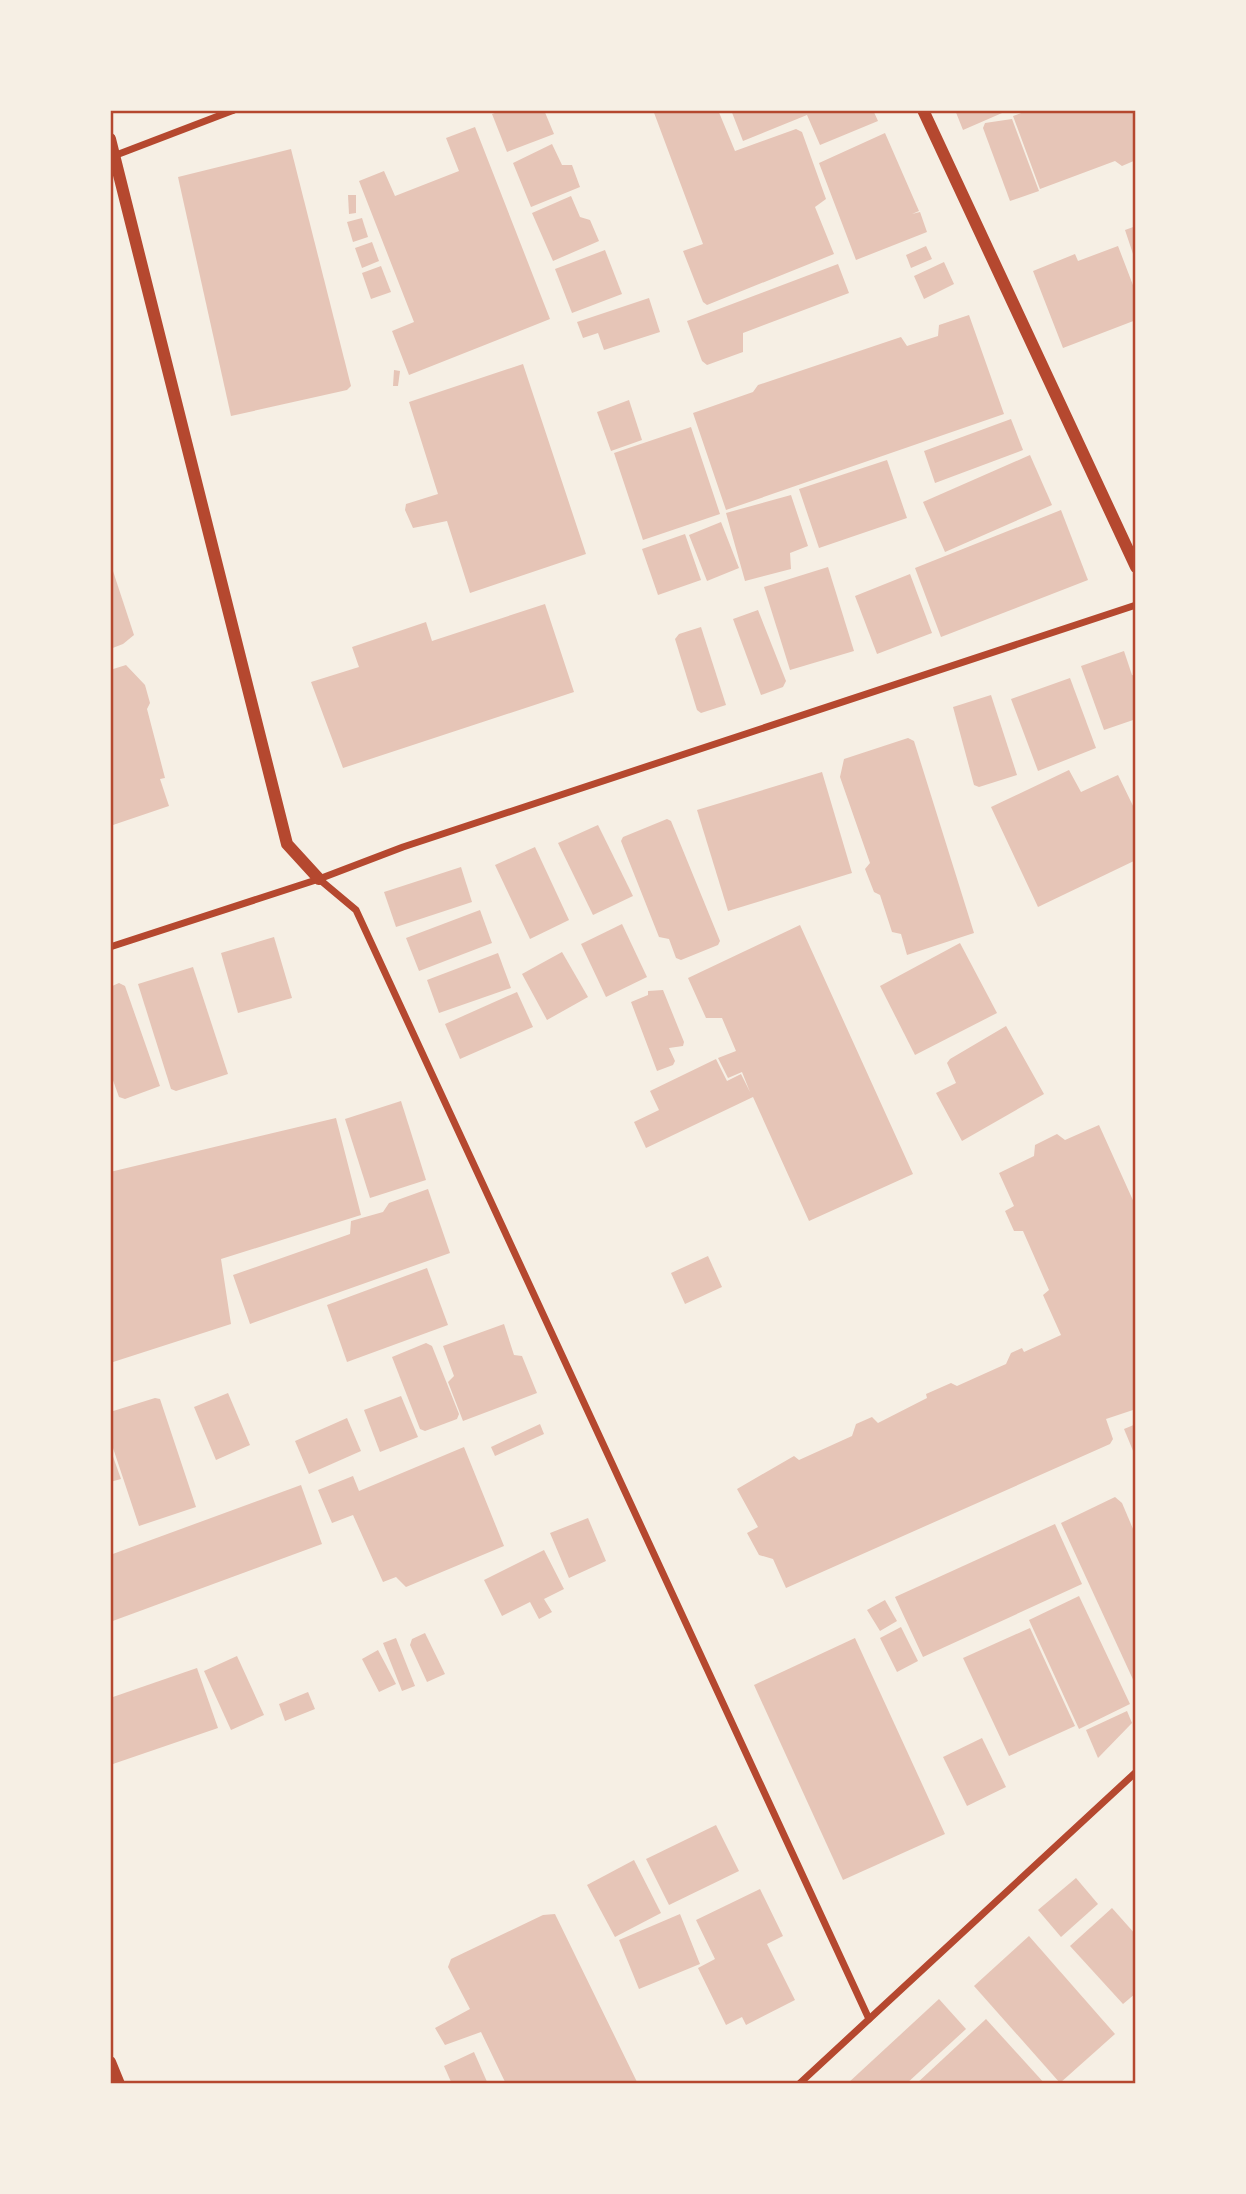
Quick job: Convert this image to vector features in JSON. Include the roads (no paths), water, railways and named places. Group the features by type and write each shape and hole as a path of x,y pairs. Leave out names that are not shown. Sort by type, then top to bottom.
{"street":[{"path":"113,156 234,110"},
{"path":"923,110 1136,567"},
{"path":"110,139 287,844 319,879 356,911 869,2019"},
{"path":"110,947 319,879 403,846 1136,605"},
{"path":"799,2084 1136,1772"},
{"path":"110,2062 115,2081"}]}
